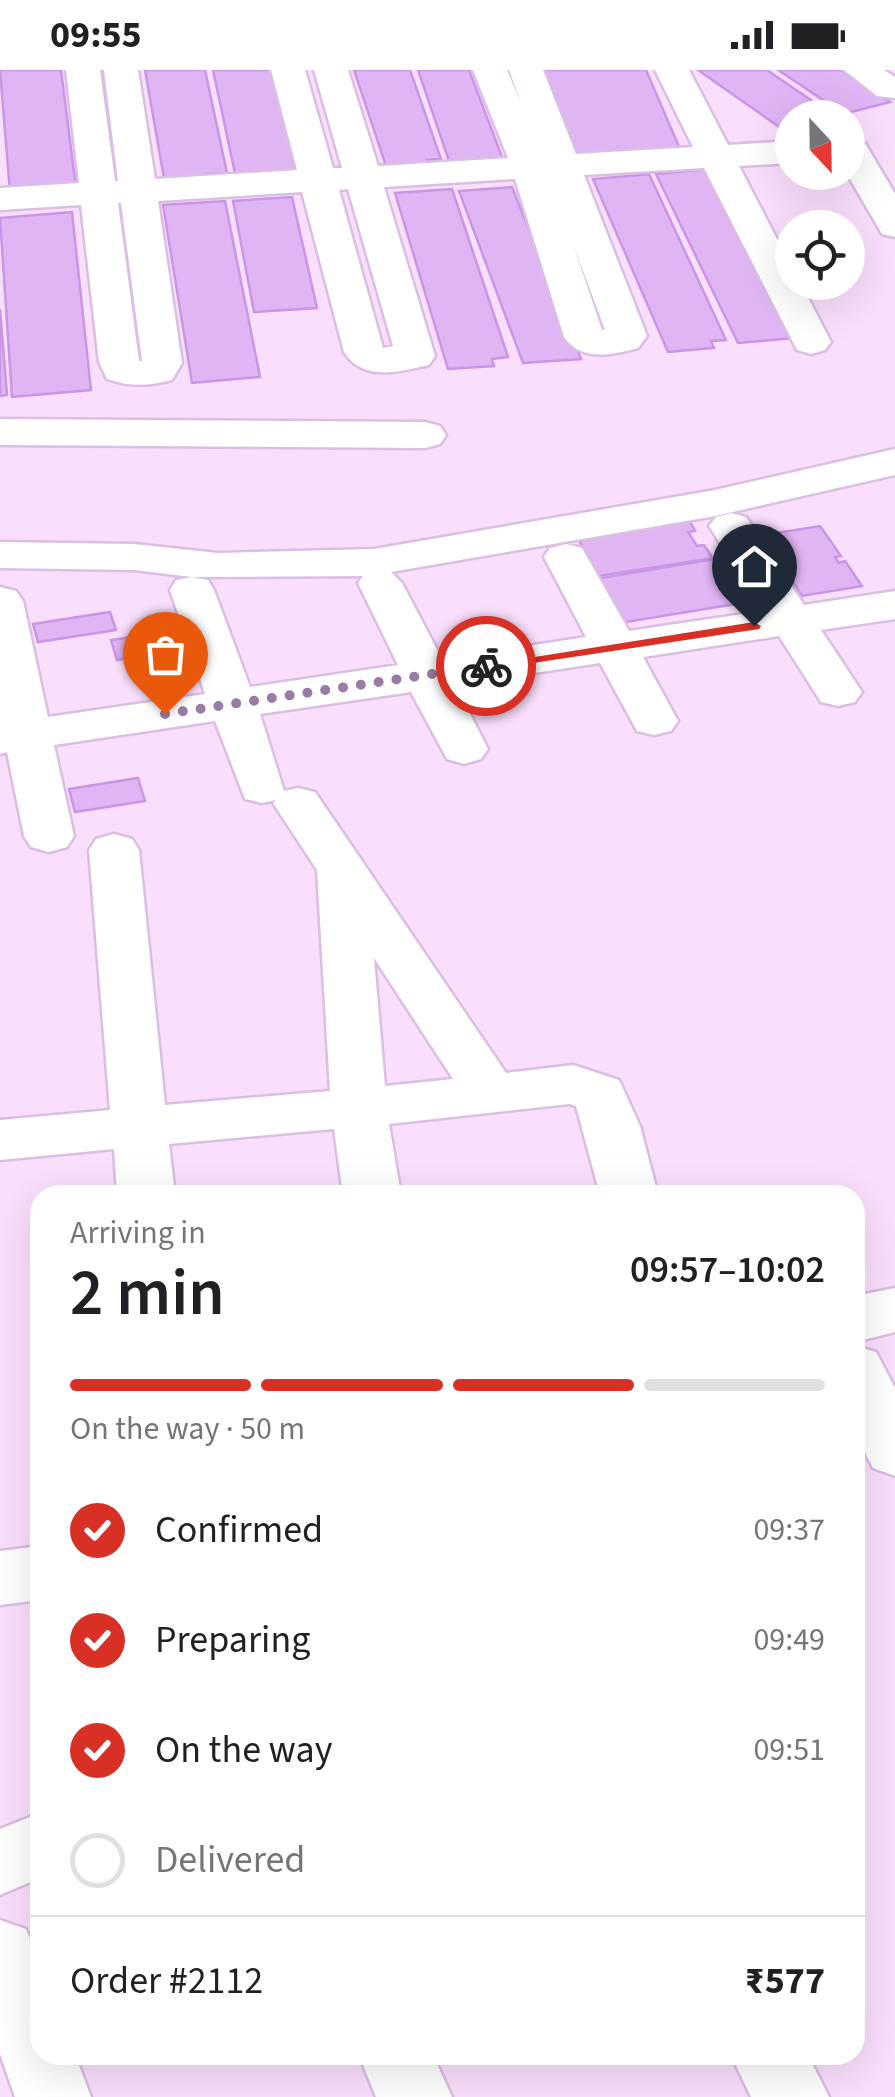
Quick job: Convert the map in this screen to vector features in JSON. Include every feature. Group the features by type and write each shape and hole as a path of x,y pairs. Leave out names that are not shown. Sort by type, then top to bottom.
{"street":[{"path":"83,70 119,362 121,370 133,374 158,371 162,363 122,70"},
{"path":"288,70 364,352 372,360 382,362 405,360 414,356 414,349 330,70"},
{"path":"490,70 544,165"},
{"path":"526,70 544,165"},
{"path":"676,78 775,142"},
{"path":"676,78 712,155 811,342"},
{"path":"865,150 895,148"},
{"path":"0,200 775,153"},
{"path":"865,176 895,226"},
{"path":"0,432 425,435"},
{"path":"0,556 134,558 218,566 374,562 715,503 895,462"},
{"path":"731,526 838,692"},
{"path":"566,557 654,721"},
{"path":"380,583 464,749"},
{"path":"192,590 233,704 280,795 342,868 491,1093"},
{"path":"0,601 14,737 49,836"},
{"path":"14,737 895,605"},
{"path":"114,850 145,1185"},
{"path":"342,868 359,1107 371,1185"},
{"path":"0,1140 573,1084 599,1094 612,1126 626,1185"},
{"path":"865,1317 895,1310"},
{"path":"865,1390 895,1451"},
{"path":"0,1578 30,1574"},
{"path":"0,1863 30,1849"},
{"path":"0,1953 30,2027"},
{"path":"400,2065 414,2097"},
{"path":"773,2065 791,2097"}],"building":[{"path":"0,70 61,70 76,188 10,192"},
{"path":"145,70 205,70 227,173 207,174 208,180 165,184"},
{"path":"213,70 275,70 301,173 236,178"},
{"path":"354,70 410,70 441,159 427,160 429,166 387,169"},
{"path":"418,70 469,70 502,157 449,161"},
{"path":"540,70 646,70 680,149 571,156"},
{"path":"698,70 767,70 811,100 775,100 775,124"},
{"path":"778,70 841,70 890,102 865,109 865,100 823,100"},
{"path":"708,169 795,338 738,343 656,174"},
{"path":"649,174 726,340 711,341 714,348 668,352 593,179"},
{"path":"512,187 581,359 523,363 459,191"},
{"path":"452,189 508,357 492,359 494,366 448,369 395,193"},
{"path":"292,197 317,308 254,312 233,201"},
{"path":"225,201 260,377 192,383 163,205"},
{"path":"72,212 91,390 12,397 0,218"},
{"path":"0,309 7,395 0,396"},
{"path":"689,520 695,531 688,532 697,546 704,545 713,558 599,576 577,537"},
{"path":"820,526 841,556 835,557 839,563 845,561 862,586 802,596 763,535"},
{"path":"715,559 722,571 715,573 723,586 731,585 742,603 620,623 595,579"},
{"path":"110,612 116,630 38,642 33,624"},
{"path":"177,630 183,650 117,660 111,640"},
{"path":"138,778 145,801 75,812 69,789"}],"way so far":[{"path":"165,714 486,666"}],"route":[{"path":"486,666 754,626"}]}
